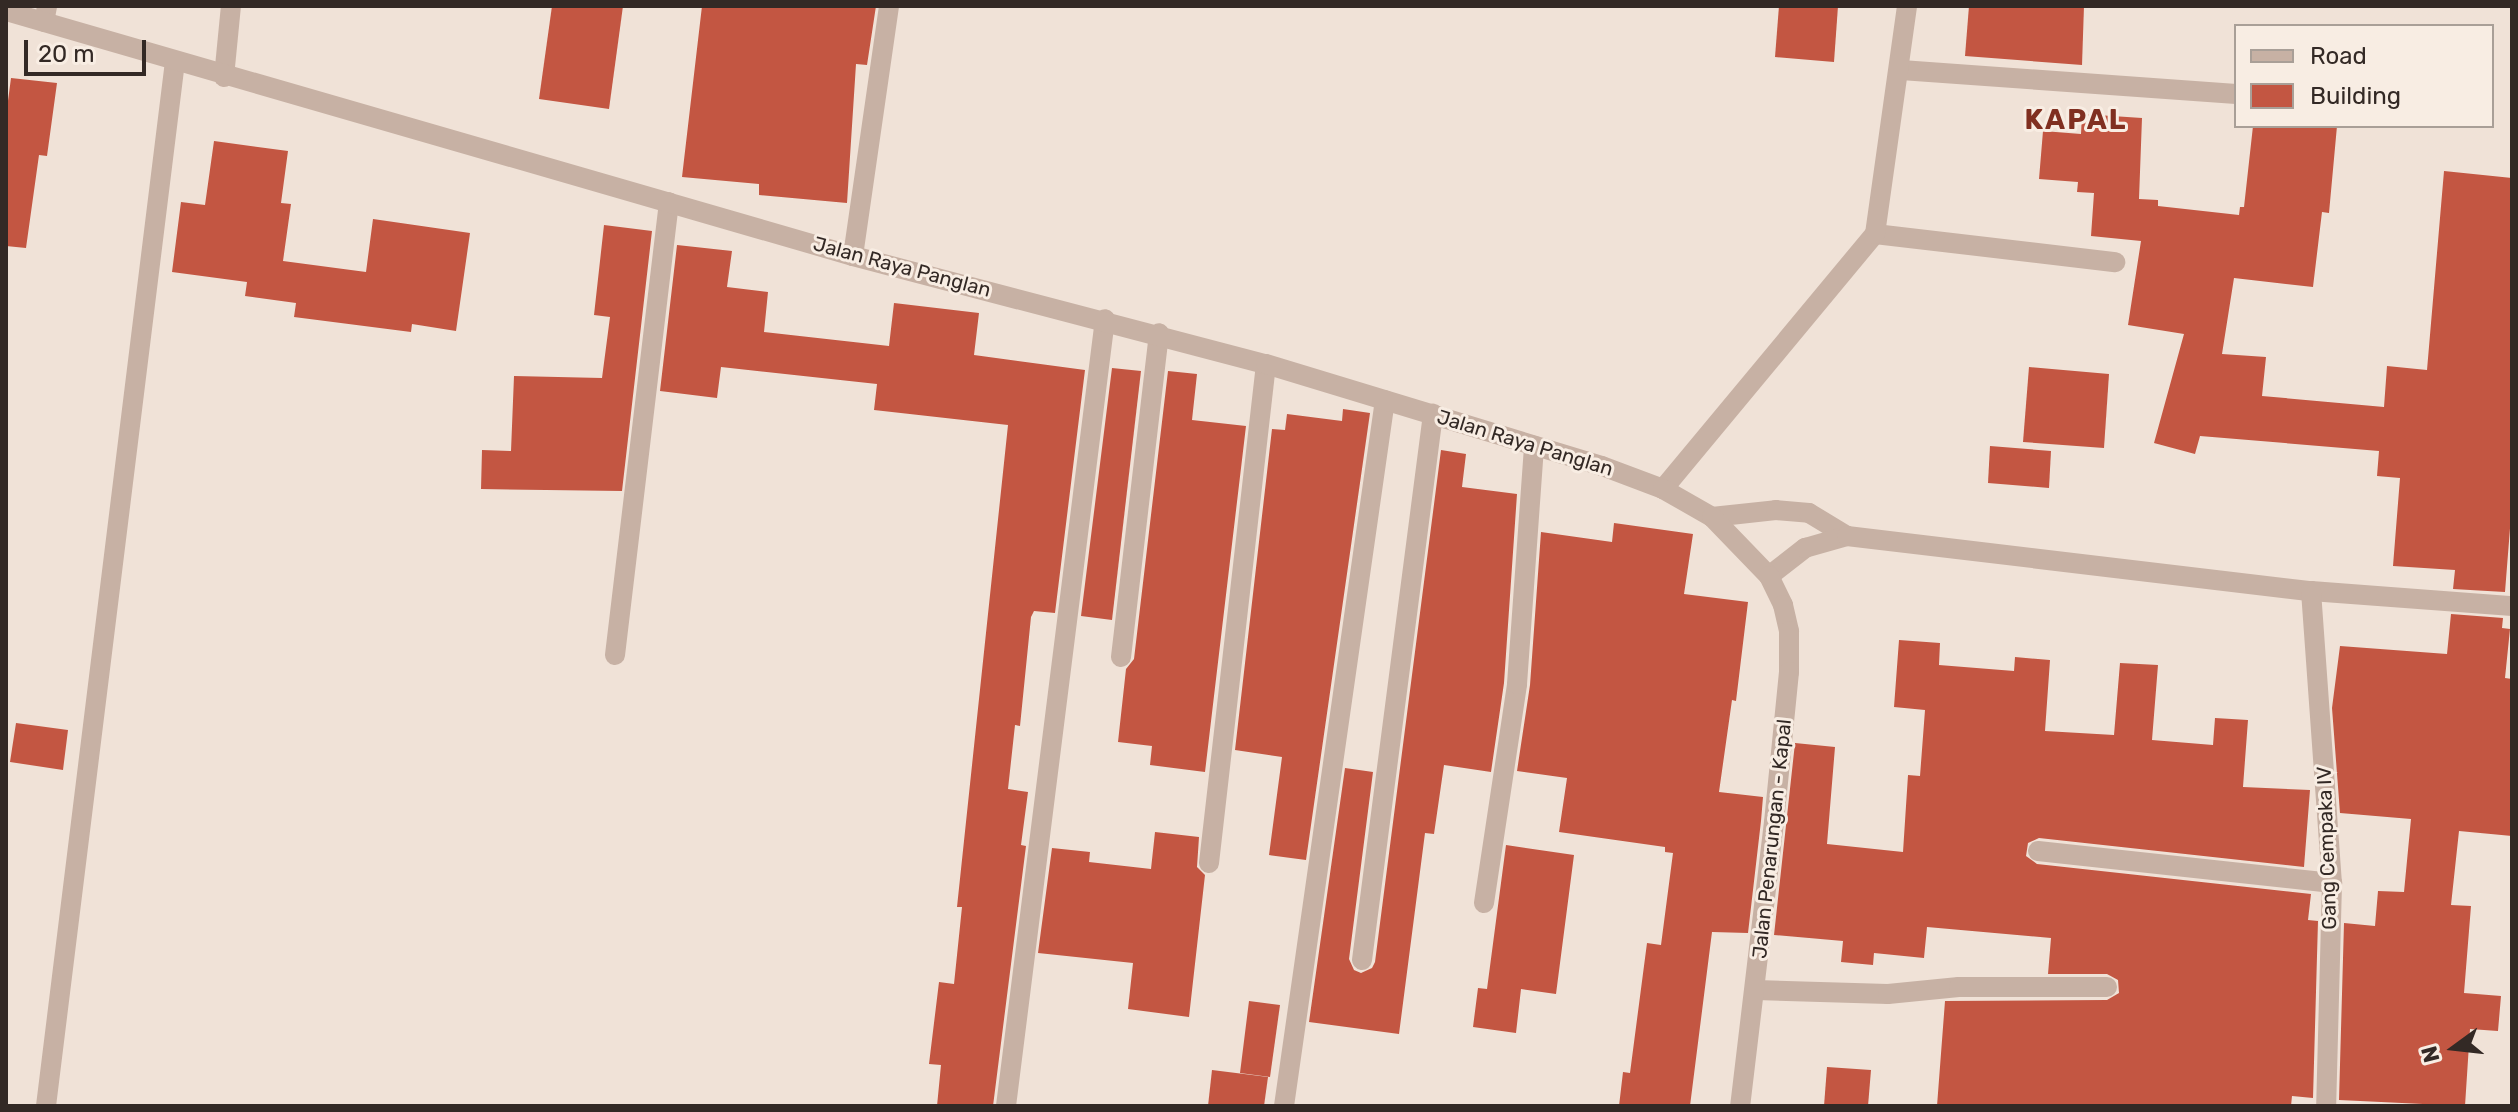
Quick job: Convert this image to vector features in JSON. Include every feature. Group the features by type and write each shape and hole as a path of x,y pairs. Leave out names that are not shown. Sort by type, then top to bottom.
{"street":[{"path":"224,77 231,6"},
{"path":"853,256 889,6"},
{"path":"1663,489 1875,234 1901,70 1907,6"},
{"name":"Jalan Raya Panglan","path":"6,11 46,14 224,77 853,256 1159,333 1534,446 1663,489 1712,517 1769,576"},
{"path":"46,1106 175,61"},
{"path":"1901,70 2234,94"},
{"path":"615,655 669,202"},
{"path":"1875,234 2115,262"},
{"path":"1006,1106 1105,319"},
{"path":"1121,657 1159,333"},
{"path":"1209,863 1266,364"},
{"path":"1284,1106 1385,400"},
{"path":"1362,960 1433,414"},
{"path":"1484,903 1517,684 1534,446"},
{"path":"1712,517 1776,510 1809,513 1847,536"},
{"path":"1769,576 1805,548 1847,536 2311,591 2512,606"},
{"name":"Jalan Penarungan - Kapal","path":"1740,1106 1756,990 1789,672 1789,631 1783,605 1769,576"},
{"name":"Gang Cempaka IV","path":"2311,591 2332,883 2326,1106"},
{"path":"2038,851 2332,883"},
{"path":"1756,990 1888,994 1959,987 2107,987"}],"building":[{"path":"552,6 623,6 609,109 539,99"},
{"path":"702,6 876,6 867,65 856,64 847,203 759,195 759,184 682,177"},
{"path":"1779,6 1838,6 1834,62 1775,57"},
{"path":"1969,6 2084,6 2082,65 1965,56"},
{"path":"11,78 57,83 47,156 39,155 26,248 6,246 6,116"},
{"path":"2082,114 2142,118 2139,199 2158,200 2158,206 2239,215 2240,207 2244,207 2253,128 2337,128 2329,213 2322,212 2313,287 2234,278 2222,354 2266,357 2262,396 2384,407 2387,366 2427,370 2444,171 2512,178 2512,503 2505,592 2453,589 2455,570 2393,566 2400,478 2377,476 2379,451 2200,436 2195,454 2154,443 2184,334 2128,325 2141,241 2091,236 2094,193 2077,192 2078,182 2039,179 2043,131 2081,134"},
{"path":"214,141 288,151 281,203 291,204 283,261 366,272 373,219 470,233 456,331 412,324 411,332 294,317 296,303 245,296 247,282 172,272 181,202 205,205"},
{"path":"604,225 652,231 622,491 481,489 482,450 511,451 514,376 602,378 610,317 594,315"},
{"path":"677,245 732,251 727,287 768,292 764,332 889,346 894,303 979,313 974,355 1085,370 1055,613 1034,611 1031,617 1020,726 1015,725 1008,789 1028,792 1021,845 1026,846 993,1106 937,1106 941,1065 929,1064 939,982 954,984 962,907 957,907 1008,425 874,410 877,384 721,367 717,398 660,391"},
{"path":"2029,367 2109,374 2104,448 2023,442"},
{"path":"1112,368 1141,371 1112,620 1081,616"},
{"path":"1168,371 1197,374 1192,420 1246,426 1205,772 1150,765 1152,746 1118,742 1126,669 1134,659"},
{"path":"1343,409 1370,413 1306,860 1269,855 1282,757 1235,750 1272,429 1285,430 1287,414 1342,421"},
{"path":"1990,446 2051,451 2049,488 1988,483"},
{"path":"1441,450 1466,454 1462,487 1517,494 1504,683 1491,772 1444,765 1434,834 1425,833 1399,1034 1309,1022 1345,768 1373,772 1349,959 1354,970 1361,973 1372,968 1375,962"},
{"path":"1614,523 1693,534 1684,594 1748,602 1736,701 1732,700 1719,792 1763,797 1761,821 1748,933 1712,932 1690,1106 1619,1106 1623,1072 1630,1073 1647,943 1661,945 1673,853 1665,852 1665,847 1559,832 1567,778 1517,771 1530,685 1541,532 1612,542"},
{"path":"2451,614 2503,618 2502,628 2510,629 2505,678 2512,679 2512,836 2459,831 2451,905 2471,906 2464,993 2501,996 2498,1031 2470,1029 2465,1106 2339,1100 2344,923 2375,926 2378,891 2404,892 2411,819 2340,813 2332,708 2340,646 2447,654"},
{"path":"1899,640 1940,643 1939,665 2014,671 2015,657 2050,660 2045,731 2114,735 2120,663 2158,665 2152,740 2213,745 2215,718 2248,720 2243,787 2310,790 2304,867 2039,838 2028,843 2026,856 2037,864 2311,894 2308,920 2318,921 2313,1098 2292,1096 2291,1106 1937,1106 1945,1001 2107,1000 2119,993 2118,980 2107,974 2048,974 2051,938 1927,927 1924,958 1874,953 1873,965 1841,962 1843,941 1774,935 1795,743 1835,747 1827,844 1903,852 1908,775 1920,776 1925,710 1894,707"},
{"path":"16,723 68,730 63,770 10,762"},
{"path":"1155,832 1199,837 1197,867 1205,875 1189,1017 1128,1009 1133,963 1038,953 1052,848 1090,852 1089,862 1151,869"},
{"path":"1506,845 1574,855 1556,994 1521,989 1516,1033 1473,1027 1478,988 1487,989"},
{"path":"1249,1001 1280,1005 1270,1077 1240,1073"},
{"path":"1827,1067 1871,1070 1868,1106 1824,1106"},
{"path":"1212,1070 1268,1077 1264,1106 1208,1106"}],"district":[{"name":"KAPAL","path":"2076,120"}]}
